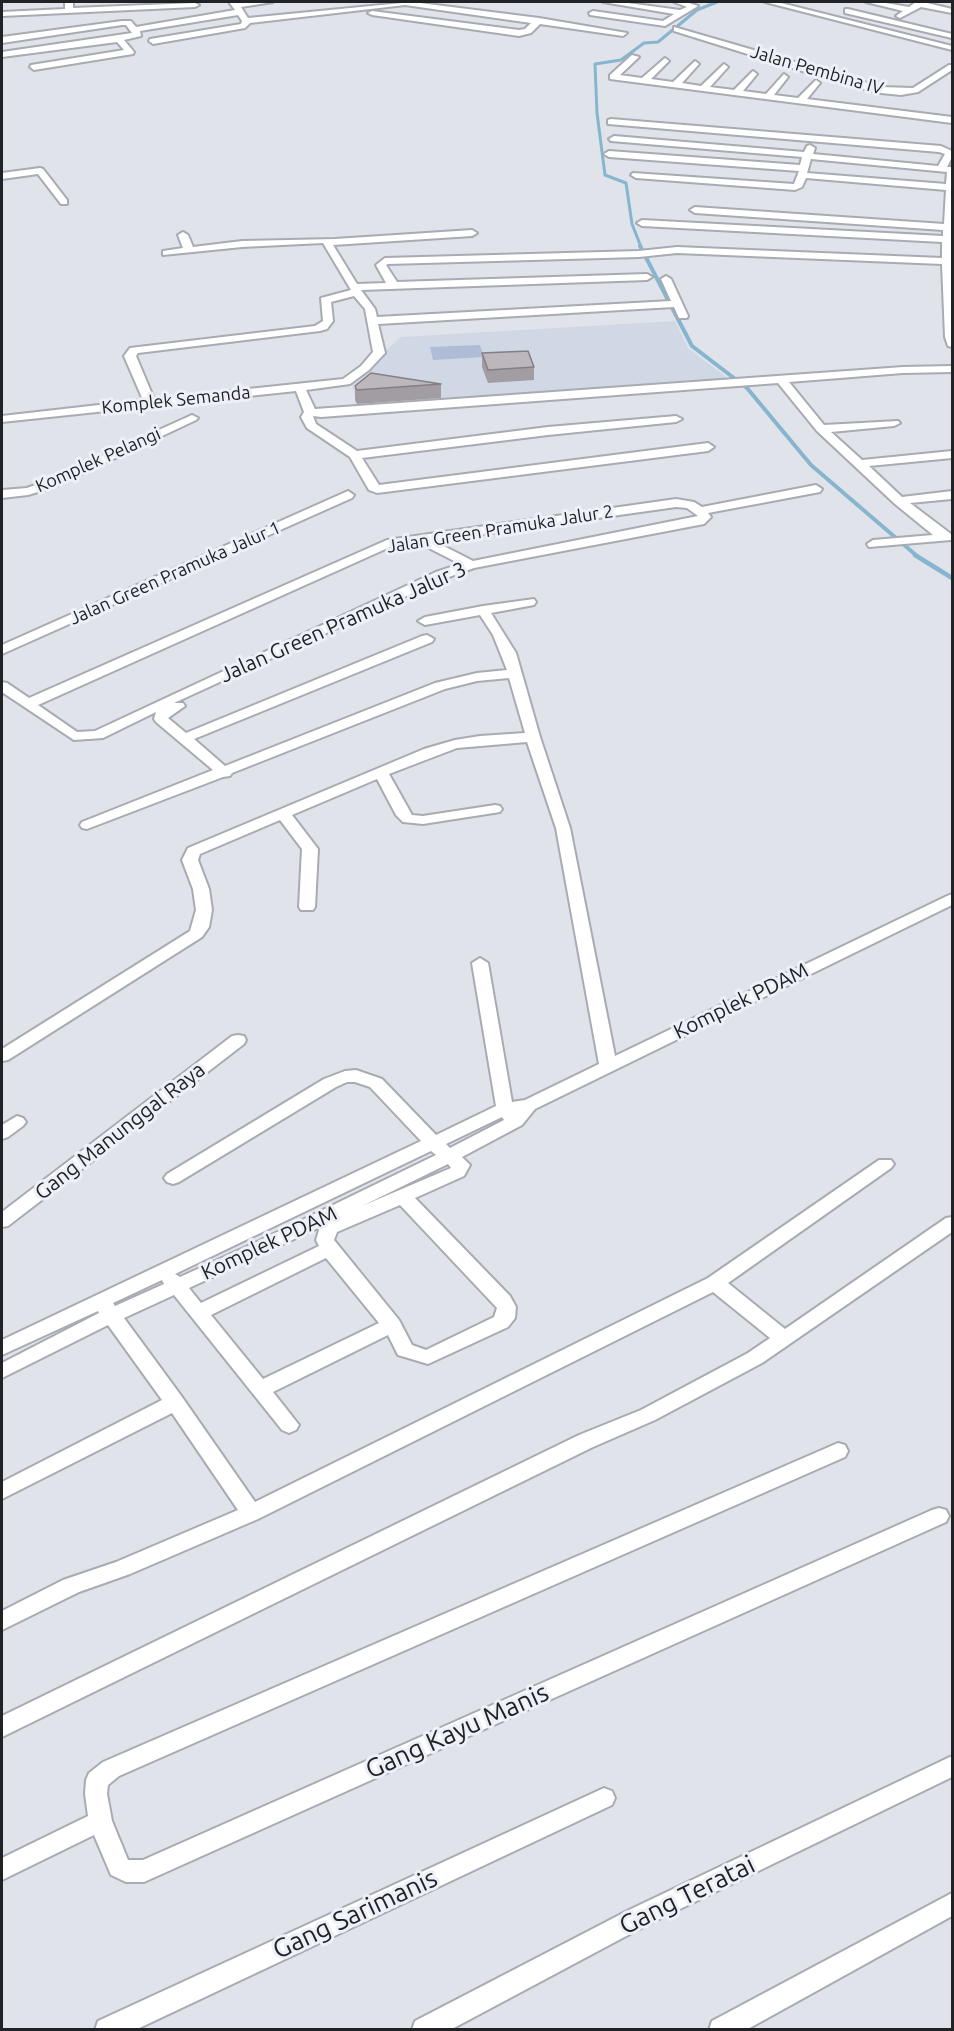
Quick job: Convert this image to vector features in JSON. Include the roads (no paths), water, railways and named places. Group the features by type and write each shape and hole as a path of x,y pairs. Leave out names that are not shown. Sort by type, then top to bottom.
{"street":[{"path":"134,30 236,6 269,2"},
{"path":"246,21 405,2 623,33"},
{"path":"607,2 681,13"},
{"path":"593,13 664,24 694,6 678,2"},
{"path":"769,2 952,48"},
{"path":"870,2 910,10"},
{"path":"892,21 922,3 945,19 927,30"},
{"path":"2,14 69,6 195,5"},
{"path":"236,6 246,21"},
{"path":"835,7 952,36"},
{"path":"352,10 519,33 528,31 539,20"},
{"path":"153,41 244,26 247,24 246,21"},
{"path":"10,24 37,22 46,33"},
{"path":"2,40 122,23 128,23 138,34 119,39 2,55"},
{"name":"Jalan Pembina IV","path":"677,29 847,82 881,90 901,92 915,90 952,67"},
{"path":"34,67 130,52 119,39"},
{"path":"23,52 40,75"},
{"path":"635,57 613,77 900,114 906,108 952,119"},
{"path":"644,81 665,61"},
{"path":"675,85 694,64"},
{"path":"704,88 724,67"},
{"path":"735,93 753,74"},
{"path":"768,97 784,77"},
{"path":"800,101 816,83"},
{"path":"833,105 847,87"},
{"path":"866,110 881,90"},
{"path":"611,122 945,150 950,153 942,167"},
{"path":"614,139 942,167 952,170 947,239 950,260 952,344"},
{"path":"636,175 798,187 813,139"},
{"path":"609,154 950,187"},
{"path":"2,176 40,171 64,202"},
{"path":"696,210 948,227"},
{"path":"642,223 947,239"},
{"path":"167,253 239,240 331,240 472,233"},
{"path":"183,235 189,249"},
{"path":"331,240 328,245 370,309 371,321 673,304"},
{"path":"393,285 381,265 385,261 533,258 688,250 950,260"},
{"path":"533,258 538,281"},
{"path":"149,402 130,356 134,350 316,329 323,327 328,321 325,300 356,290 393,285 647,277"},
{"path":"666,279 673,304 683,316"},
{"name":"Komplek Semanda","path":"2,419 350,381 379,353 371,321"},
{"path":"310,412 321,414 366,411 903,370 952,369"},
{"path":"781,379 821,429 899,501 948,537"},
{"path":"300,388 310,412 308,417 311,426 355,455 373,487 382,490 708,447"},
{"name":"Komplek Pelangi","path":"2,494 28,491 51,484 192,418"},
{"path":"355,455 548,431 676,419"},
{"path":"821,429 894,423"},
{"path":"858,464 952,454"},
{"name":"Jalan Green Pramuka Jalur 2","path":"28,704 374,548 420,539 676,503 690,504 700,512 816,489"},
{"name":"Jalan Green Pramuka Jalur 1","path":"2,650 348,495"},
{"path":"899,501 952,495"},
{"name":"Jalan Green Pramuka Jalur 3","path":"28,704 74,736 82,738 98,735 411,588 471,565 700,521 705,517 700,512"},
{"path":"873,544 948,537"},
{"path":"420,539 471,565"},
{"path":"424,621 529,602"},
{"path":"225,773 161,719 161,714 395,608"},
{"path":"483,610 500,635 515,673 563,828 608,1065"},
{"path":"185,738 427,639"},
{"path":"87,825 225,773 441,686 477,677 515,673"},
{"path":"2,686 28,704"},
{"path":"2,1056 196,934 201,927 204,910 201,889 190,860 193,850 447,746 480,740 533,737"},
{"path":"381,773 403,815 408,819 423,820 495,809"},
{"path":"282,813 310,849 307,907"},
{"name":"Komplek PDAM","path":"3,1347 106,1307 177,1286 266,1246 449,1156 511,1115 608,1065 952,899"},
{"path":"480,963 511,1115"},
{"name":"Gang Manunggal Raya","path":"2,1221 238,1040"},
{"path":"173,1178 330,1083 345,1077 366,1078 376,1083 434,1144 461,1165 458,1172 331,1227 326,1232 325,1240 329,1249 392,1325 409,1353 428,1357 501,1322 507,1314 503,1301 403,1197"},
{"name":"Komplek PDAM","path":"10,1367 164,1270 434,1144 511,1115"},
{"path":"2,1133 17,1122"},
{"path":"2,1620 71,1586 123,1568 251,1513 715,1283 885,1164"},
{"path":"2,1727 575,1447 648,1415 755,1358 952,1223"},
{"path":"199,1312 329,1249"},
{"path":"164,1270 289,1425"},
{"path":"715,1283 784,1339"},
{"path":"106,1307 251,1513"},
{"path":"261,1389 392,1325"},
{"path":"3,1347 10,1367"},
{"path":"2,1491 175,1402"},
{"path":"2,1869 100,1821 96,1794 97,1780 111,1769 838,1451"},
{"name":"Gang Kayu Manis","path":"100,1821 119,1867 126,1871 144,1870 939,1516"},
{"name":"Gang Teratai","path":"424,2030 637,1918 952,1767"},
{"name":"Gang Sarimanis","path":"107,2030 604,1798"},
{"path":"721,2030 952,1904"}],"waterway":[{"path":"641,247 632,224 626,183 605,175 597,113 595,64 621,60 644,43 658,42 697,10 717,2"},
{"path":"640,246 692,346 747,388 811,465 917,556"},
{"path":"915,555 952,578"}]}
